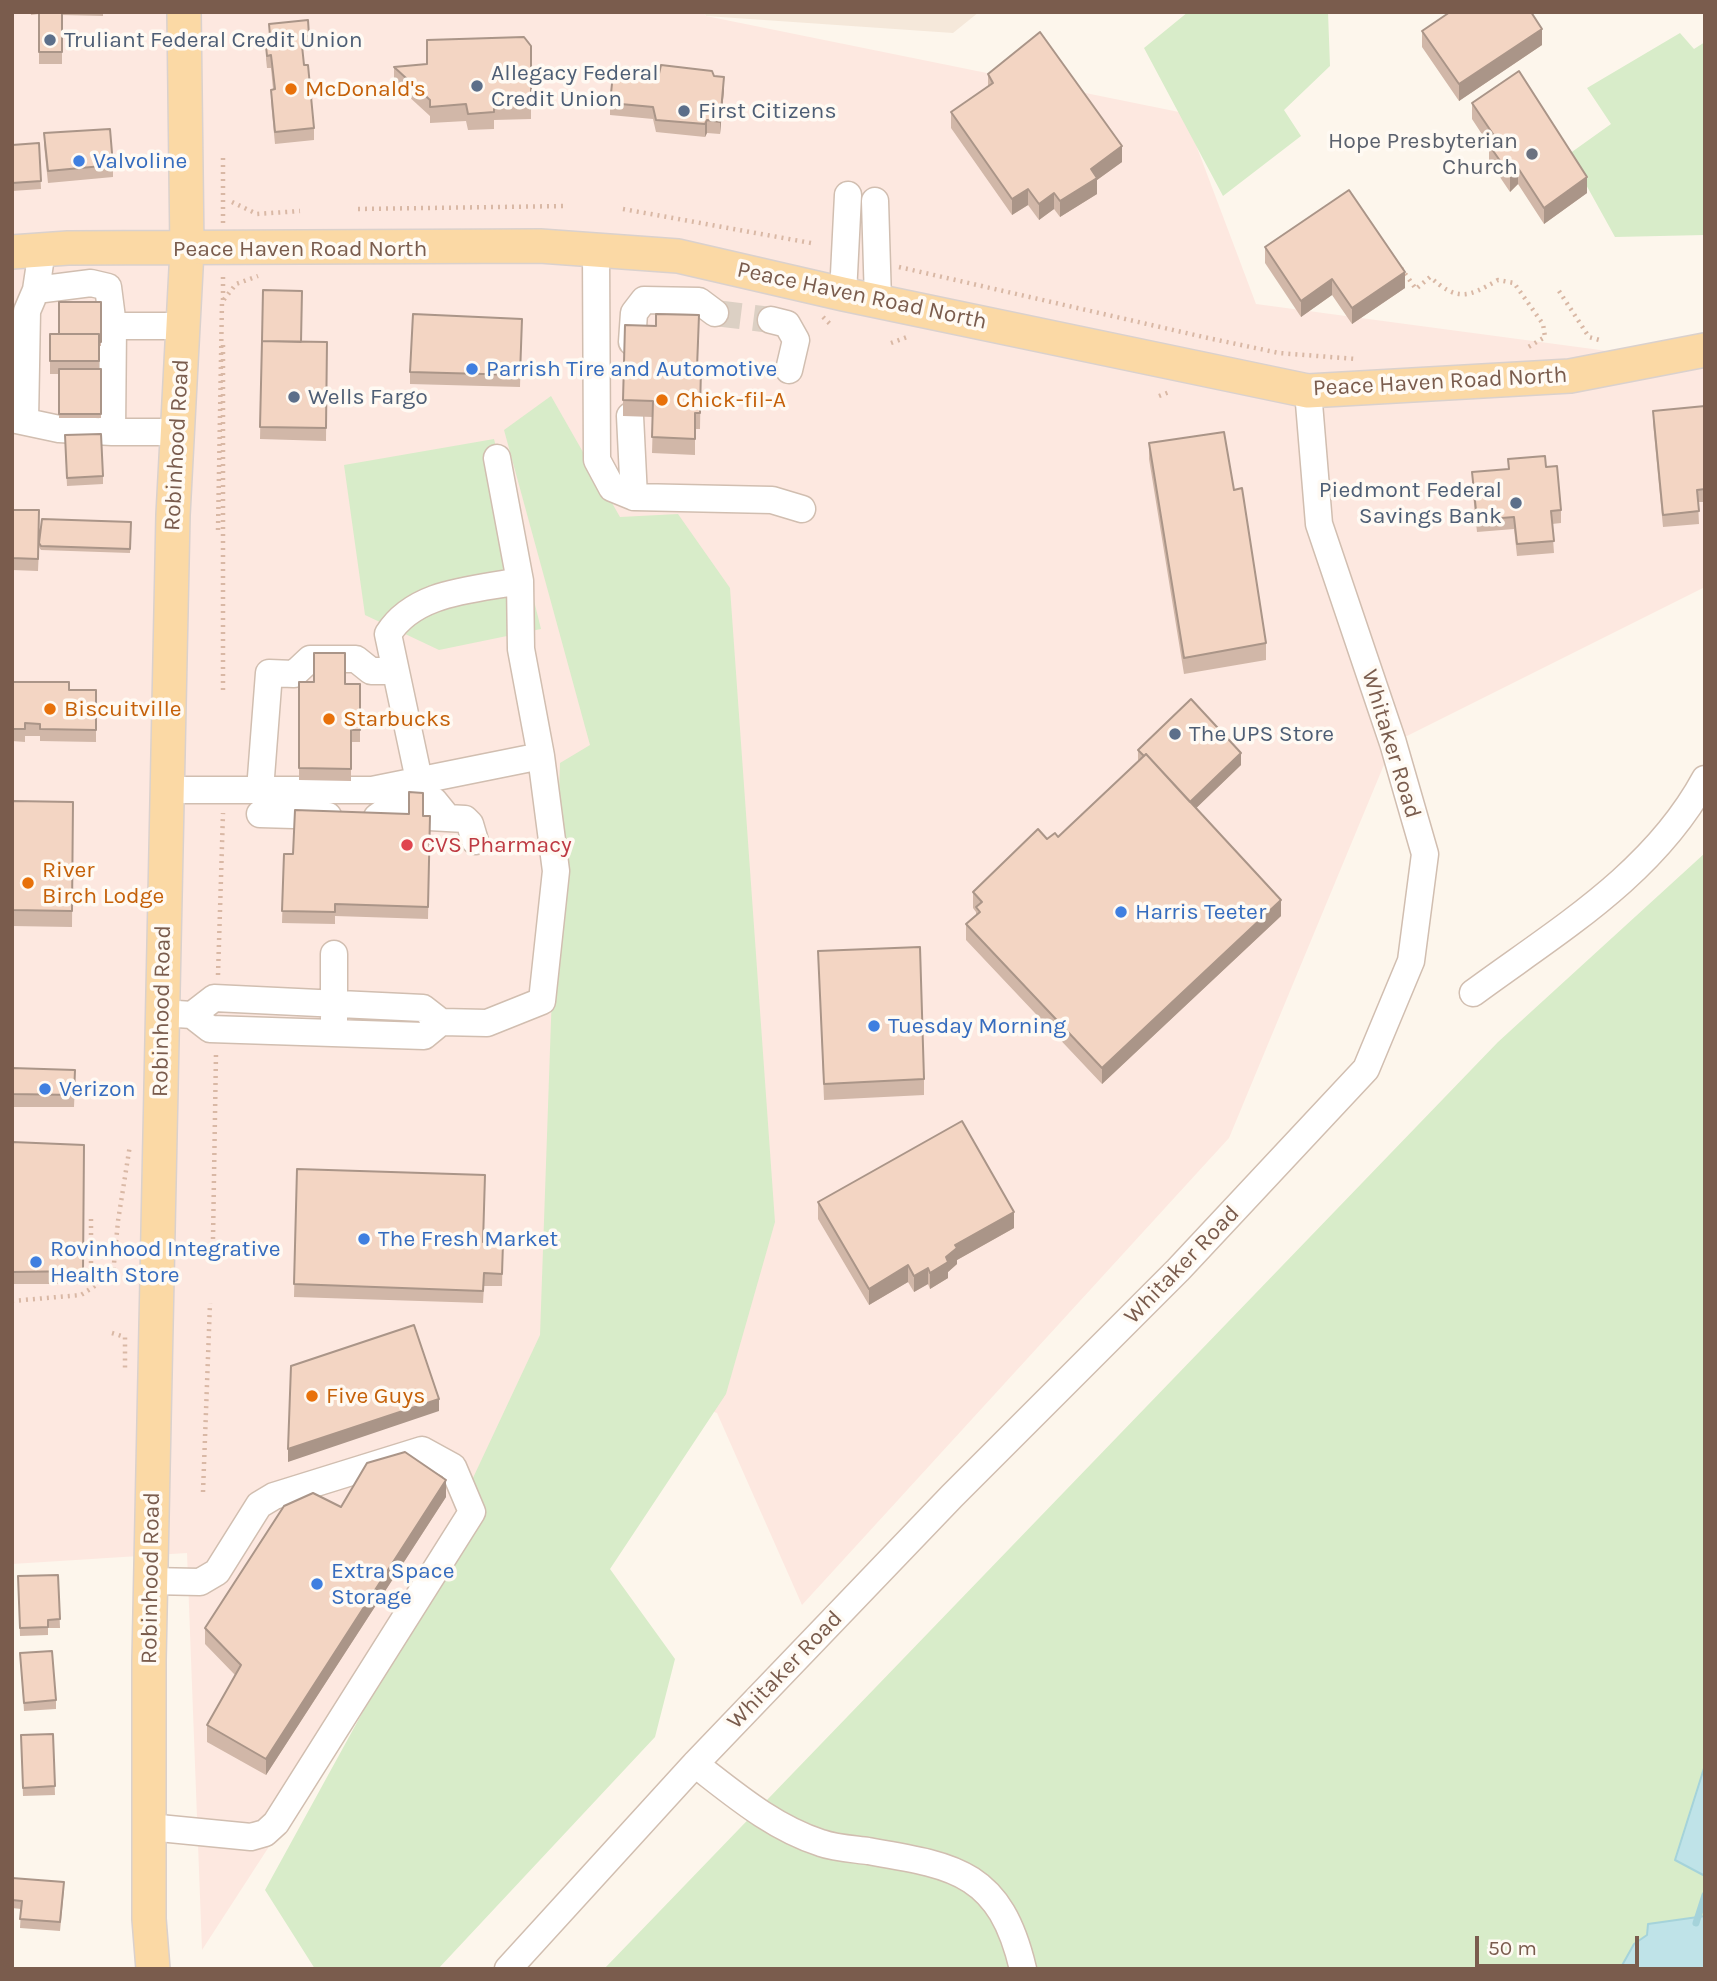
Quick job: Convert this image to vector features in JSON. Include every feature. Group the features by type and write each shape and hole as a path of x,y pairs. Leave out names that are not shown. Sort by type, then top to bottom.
{"main road":[{"name":"Robinhood Road","path":"153,1969 149,1827 150,1581 177,1014 167,790 173,515 187,250 184,12"},
{"name":"Peace Haven Road North","path":"27,251 90,248 187,250 540,246 678,256 843,294 1308,391 1570,376 1705,350"}],"street":[{"path":"843,294 848,195"},
{"path":"875,201 878,301"},
{"path":"90,248 91,283"},
{"path":"596,250 597,460 612,488 634,485 772,500 802,509"},
{"path":"27,251 36,290 27,311 19,420 59,429 178,432"},
{"path":"36,290 91,283 108,287 113,326 112,432"},
{"path":"640,342 656,314 677,312 715,320"},
{"path":"770,327 786,324 796,340 789,370"},
{"path":"113,326 181,326"},
{"name":"Whitaker Road","path":"508,1969 695,1764 952,1496 1178,1270 1366,1069 1411,961 1425,854 1393,743 1319,524 1308,391"},
{"path":"634,485 641,456 636,417"},
{"path":"177,1014 214,998 424,1008 441,1022 487,1023 542,1001 556,871 541,756 521,649 520,581 497,458"},
{"path":"419,780 383,671 388,634 399,617 445,595 520,581"},
{"path":"260,802 292,677 310,659 355,659 383,671"},
{"path":"345,685 383,671"},
{"path":"260,802 372,790 541,756"},
{"path":"1472,993 1624,882 1687,813 1705,779"},
{"path":"167,790 377,817 426,817 468,821 475,841"},
{"path":"377,817 401,800 435,801 426,817"},
{"path":"333,1036 334,954"},
{"path":"177,1014 210,1029 333,1036 424,1036 441,1022"},
{"path":"149,1827 251,1837 265,1833 276,1823 472,1512 453,1467 422,1450 274,1496 259,1505 216,1572 200,1582 150,1581"},
{"path":"695,1764 758,1813 821,1843 930,1862 976,1882 1004,1912 1023,1969"}],"path":[{"path":"223,157 223,226"},
{"path":"232,202 257,214 300,211"},
{"path":"358,209 566,206"},
{"path":"623,209 811,243"},
{"path":"1394,258 1416,289 1430,277 1446,291 1472,295 1498,280 1514,283 1543,324 1545,337 1529,349 1517,350"},
{"path":"893,262 900,268 927,275 1279,353 1359,359"},
{"path":"223,267 223,690"},
{"path":"218,530 222,302 236,284 256,276 269,276"},
{"path":"1559,291 1589,337 1608,342"},
{"path":"1159,397 1179,389"},
{"path":"218,979 223,812"},
{"path":"213,1239 216,1053"},
{"path":"12,1301 81,1295 113,1274 118,1221 131,1143"},
{"path":"91,1219 91,1289"},
{"path":"203,1492 210,1303"}],"shaded area":[{"path":"12,12 703,12 706,16 1184,113 1256,304 1705,364 1705,587 1393,743 1229,1138 802,1605 717,1413 626,1381 583,1362 202,1950 187,1553 12,1564"},
{"path":"704,12 979,12 953,33 706,16"}],"green space":[{"path":"1188,12 1328,12 1330,66 1284,110 1301,136 1223,196 1144,48"},
{"path":"1680,33 1694,49 1705,42 1705,235 1615,237 1569,154 1611,124 1587,88"},
{"path":"551,396 620,517 678,514 730,588 775,1222 726,1394 610,1569 675,1659 655,1737 438,1969 315,1969 265,1890 366,1706 540,1335 560,763 590,745 504,430"},
{"path":"494,439 541,629 439,650 365,615 344,465"},
{"path":"1705,853 1705,1969 604,1969 1498,1042"}],"water":[{"path":"1705,1765 1705,1876 1675,1860"},
{"path":"1705,1916 1705,1969 1620,1969 1634,1944 1647,1935 1648,1924"}],"building":[{"name":"Truliant Federal Credit Union","path":"39,12 62,12 62,52 39,52"},
{"path":"1450,12 1531,12 1542,29 1459,84 1422,31"},
{"name":"McDonald's","path":"308,20 309,36 301,36 304,65 308,65 314,128 275,132 271,90 275,89 271,55 267,56 266,46 271,47 269,24"},
{"path":"1040,32 1122,146 1091,169 1097,178 1060,201 1054,193 1039,204 1028,189 1012,199 951,112 993,83 988,74"},
{"path":"524,37 531,46 531,103 494,104 494,112 468,114 466,104 430,107 430,100 394,67 427,64 427,40"},
{"path":"661,65 712,71 714,76 724,77 720,122 707,120 705,124 656,120 653,107 610,103 613,74 658,78"},
{"path":"1519,71 1587,177 1544,208 1518,168 1510,175 1489,145 1497,140 1472,103"},
{"name":"Valvoline","path":"110,129 113,165 48,171 44,133"},
{"path":"39,143 41,181 12,183 12,145"},
{"path":"1349,190 1405,272 1352,308 1332,279 1301,301 1265,247"},
{"path":"263,290 302,291 301,342 262,341"},
{"path":"59,302 101,302 101,342 99,334 59,334"},
{"path":"413,314 522,319 520,375 410,372"},
{"name":"Chick-fil-A","path":"656,314 699,315 697,368 701,368 700,413 695,413 695,439 652,437 653,401 623,400 625,325 656,326"},
{"path":"50,334 99,334 99,361 50,361"},
{"name":"Wells Fargo","path":"262,341 327,342 326,428 260,427"},
{"path":"59,369 101,369 101,414 59,414"},
{"path":"1705,406 1705,489 1697,490 1699,511 1663,515 1653,411"},
{"path":"1224,432 1234,490 1242,488 1266,643 1184,658 1149,443"},
{"path":"101,434 103,476 67,478 65,435"},
{"path":"1545,456 1546,467 1557,466 1561,510 1551,511 1554,541 1517,544 1514,517 1477,520 1472,472 1509,469 1508,459"},
{"path":"12,510 39,510 38,559 12,558"},
{"path":"42,519 131,522 130,549 41,546 39,543"},
{"name":"Starbucks","path":"314,653 345,653 345,684 360,684 360,730 351,730 351,769 299,768 299,682 314,682"},
{"path":"12,682 69,682 69,690 96,690 96,730 40,729 40,724 25,723 25,729 12,729"},
{"path":"1191,699 1241,753 1190,802 1146,754 1144,756 1138,750"},
{"path":"1146,754 1281,900 1102,1068 966,924 980,912 976,907 982,902 973,892 1038,829 1047,839 1055,833 1058,837"},
{"name":"CVS Pharmacy","path":"409,792 423,793 423,816 430,816 428,907 335,904 335,912 282,911 284,854 293,854 295,810 409,814"},
{"path":"12,801 73,802 72,911 12,910"},
{"path":"920,947 924,1079 824,1084 818,951"},
{"path":"12,1068 75,1070 74,1095 12,1094"},
{"path":"962,1121 1014,1212 955,1245 957,1248 946,1257 948,1262 930,1273 928,1268 914,1276 908,1265 869,1289 818,1202"},
{"path":"12,1142 84,1145 83,1271 12,1272"},
{"path":"297,1169 485,1175 483,1242 503,1243 502,1274 484,1273 483,1291 294,1284"},
{"path":"414,1325 439,1399 288,1449 291,1366"},
{"name":"Extra Space Storage","path":"405,1452 446,1480 266,1759 207,1725 241,1665 205,1628 284,1506 313,1493 341,1507 367,1463"},
{"path":"58,1575 60,1619 48,1620 48,1627 20,1628 18,1576"},
{"path":"52,1651 56,1700 24,1703 20,1653"},
{"path":"53,1734 55,1786 23,1788 21,1735"},
{"path":"12,1878 64,1882 60,1922 20,1919 22,1901 12,1900"}],"waterway":[{"path":"1696,1923 1705,1895"}],"tunnel":[{"path":"715,313 771,320"}],"place":[{"name":"Truliant Federal Credit Union","path":"50,40"},
{"name":"Allegacy Federal Credit Union","path":"477,86"},
{"name":"McDonald's","path":"291,89"},
{"name":"First Citizens","path":"684,111"},
{"name":"Hope Presbyterian Church","path":"1532,154"},
{"name":"Valvoline","path":"79,161"},
{"name":"Parrish Tire and Automotive","path":"472,369"},
{"name":"Wells Fargo","path":"294,397"},
{"name":"Chick-fil-A","path":"662,400"},
{"name":"Piedmont Federal Savings Bank","path":"1516,503"},
{"name":"Biscuitville","path":"50,709"},
{"name":"Starbucks","path":"329,719"},
{"name":"The UPS Store","path":"1175,734"},
{"name":"CVS Pharmacy","path":"407,845"},
{"name":"River Birch Lodge","path":"28,883"},
{"name":"Harris Teeter","path":"1121,912"},
{"name":"Tuesday Morning","path":"874,1026"},
{"name":"Verizon","path":"45,1089"},
{"name":"The Fresh Market","path":"364,1239"},
{"name":"Rovinhood Integrative Health Store","path":"36,1262"},
{"name":"Five Guys","path":"312,1396"},
{"name":"Extra Space Storage","path":"317,1584"}]}
